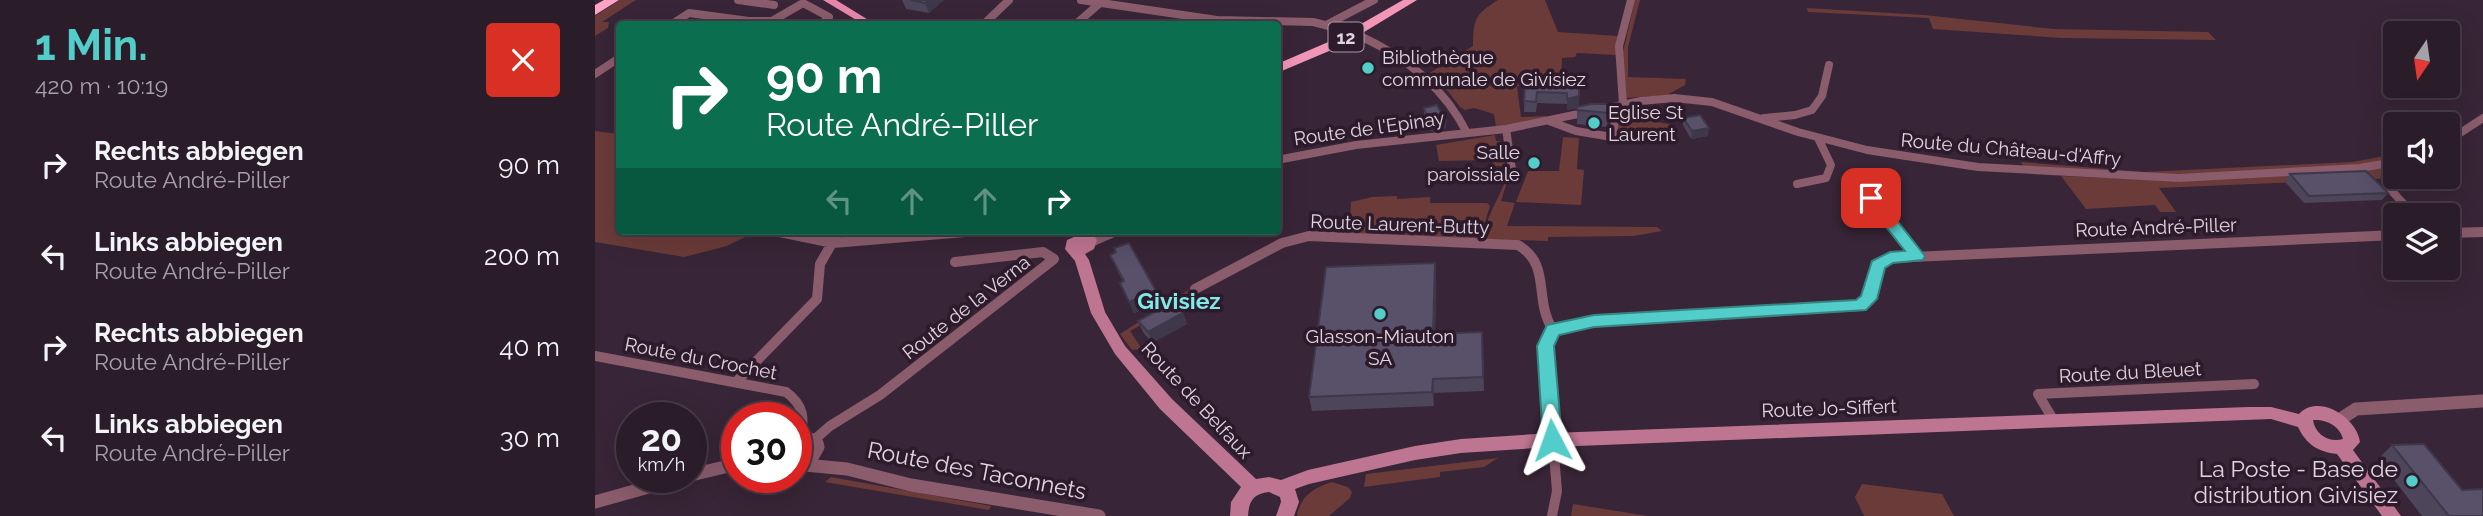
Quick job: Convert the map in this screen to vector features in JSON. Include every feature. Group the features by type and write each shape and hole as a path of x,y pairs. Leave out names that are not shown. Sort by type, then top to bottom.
{"highway":[{"path":"595,4 602,0"},
{"path":"595,11 613,0"},
{"name":"12","path":"1281,60 1331,38 1400,0"},
{"name":"12","path":"1281,67 1336,43 1411,0"}],"main road":[{"path":"819,0 842,9"},
{"path":"828,0 864,21"},
{"name":"Route de Belfaux","path":"1079,243 1098,313 1120,349 1166,404 1254,488"},
{"name":"Route Jo-Siffert","path":"1286,492 1356,466 1436,449 1552,440 2248,413 2271,414 2304,422"},
{"path":"2315,413 2339,420 2353,437 2349,446 2342,448 2317,440 2304,422 2309,414 2315,413"},
{"path":"2342,448 2392,516"},
{"path":"1239,516 1240,502 1254,488 1268,484 1286,492 1289,509 1285,516"}],"street":[{"path":"738,0 774,5"},
{"path":"758,21 782,0"},
{"path":"987,21 1009,0"},
{"path":"1081,0 1232,21"},
{"path":"1328,24 1374,0"},
{"path":"1623,104 1619,46 1631,0"},
{"path":"772,21 803,3 829,17 825,21"},
{"path":"1079,21 1100,3"},
{"path":"677,21 689,13 743,21"},
{"path":"1167,21 1172,14"},
{"path":"1281,23 1328,24 1381,47 1437,86 1458,113 1467,133"},
{"path":"595,74 616,60"},
{"path":"1760,118 1807,114 1816,108 1823,98 1829,65"},
{"name":"Route du Château-d'Affry","path":"1506,129 1623,104 1674,98 1701,100 1818,138 1889,155 1953,164 2145,178 2321,170 2383,163"},
{"path":"1549,121 1576,131 1612,137 1616,128 1608,107"},
{"path":"2460,133 2483,118"},
{"path":"1506,129 1512,169"},
{"name":"Route de l'Epinay","path":"1281,159 1356,145 1506,129"},
{"path":"1797,184 1826,178 1831,170 1818,138"},
{"path":"2390,189 2403,203"},
{"path":"1871,198 1917,256"},
{"path":"2460,233 2483,232"},
{"path":"794,235 833,243 929,235"},
{"path":"737,381 817,299 818,270 837,235"},
{"path":"1079,243 1104,235"},
{"name":"Route Laurent-Butty","path":"1195,289 1282,243 1310,236 1518,245 1528,250 1536,259 1544,314 1553,330"},
{"name":"Route André-Piller","path":"1553,330 1586,321 1860,306 1869,299 1878,265 1890,258 2383,236"},
{"name":"Route de la Verna","path":"812,439 880,395 1044,269 1053,256 1044,252 955,262"},
{"path":"1552,516 1557,491 1545,346 1553,330"},
{"name":"Route du Crochet","path":"595,356 771,387 795,397 797,402"},
{"name":"Route du Bleuet","path":"2054,421 2038,394 2254,384"},
{"path":"2339,420 2356,410 2372,407 2483,401"},
{"name":"Route des Taconnets","path":"812,446 847,469"},
{"name":"Route des Taconnets","path":"812,467 847,469 923,487 1099,516"},
{"path":"595,502 627,493"}],"shaded area":[{"path":"620,0 636,0 602,22 609,22 608,28 595,36 595,16"},
{"path":"1498,0 1545,0 1558,32 1618,36 1616,55 1577,53 1575,57 1562,58 1561,87 1517,86 1521,117 1546,116 1546,119 1496,127 1494,114 1460,107 1443,85 1428,74 1473,46 1477,18 1484,9"},
{"path":"1635,0 1640,0 1628,47 1628,77 1686,79 1685,85 1667,95 1626,98 1623,52"},
{"path":"1807,8 1924,15 2054,29 2208,32 2216,40 2061,38 1933,29 1929,18 1808,12"},
{"path":"1617,114 1668,124 1674,126 1677,133 1668,136 1619,134"},
{"path":"595,131 616,134 616,235 749,235 727,246 684,257 595,242"},
{"path":"1495,135 1496,141 1502,141 1505,166 1493,166 1492,160 1439,161 1436,145"},
{"path":"1563,137 1579,138 1577,169 1584,170 1581,205 1516,202 1528,171 1559,171"},
{"path":"2383,156 2383,161 2356,165 2173,175 2024,168 2021,162 2144,172 2352,162"},
{"path":"2383,167 2383,178 2159,188 2176,212 2160,212 2155,205 2086,209 2061,176 2180,181"},
{"path":"1505,182 1501,201 1515,203 1507,226 1657,227 1662,231 1634,236 1548,237 1548,241 1483,239 1489,217"},
{"path":"1397,196 1397,199 1430,197 1430,203 1487,203 1490,206 1480,239 1349,233 1351,202 1372,197"},
{"path":"1190,289 1194,293 1199,292 1130,331 1142,349 1132,350 1120,334"},
{"path":"1498,458 1484,467 1440,472 1440,477 1364,487 1366,474"},
{"path":"831,477 991,506 989,510 825,482"},
{"path":"1332,482 1348,487 1352,492 1350,498 1329,516 1297,516 1304,498 1319,487"},
{"path":"1862,484 1942,494 1954,516 1864,516 1855,497"},
{"path":"1573,504 1648,516 1571,516"}],"building":[{"path":"1525,83 1579,84 1579,96 1567,99 1567,93 1537,92 1536,102 1524,101"},
{"path":"1607,104 1608,113 1577,110 1577,107"},
{"path":"1437,105 1446,121 1429,123 1424,108"},
{"path":"1700,115 1709,128 1692,131 1683,118"},
{"path":"2366,171 2388,193 2309,196 2290,174"},
{"path":"1129,243 1156,291 1129,302 1120,283 1124,281 1110,255 1116,252 1114,248"},
{"name":"Glasson-Miauton SA","path":"1435,263 1433,334 1482,332 1483,377 1433,379 1432,392 1309,397 1326,267"},
{"path":"1173,302 1183,313 1148,332 1138,321"},
{"path":"2424,444 2462,490 2483,489 2483,516 2449,516 2392,445"}],"place":[{"name":"Bibliothèque communale de Givisiez","path":"1368,68"},
{"name":"Eglise St Laurent","path":"1594,123"},
{"name":"Salle paroissiale","path":"1534,163"},
{"name":"Glasson-Miauton SA","path":"1380,314"},
{"name":"La Poste - Base de distribution Givisiez","path":"2412,481"}],"district":[{"name":"Givisiez","path":"1179,300"}],"route":[{"path":"1552,440 1545,346 1553,330 1578,322 1860,306 1869,299 1878,265 1890,258 1917,256 1871,198"}]}
